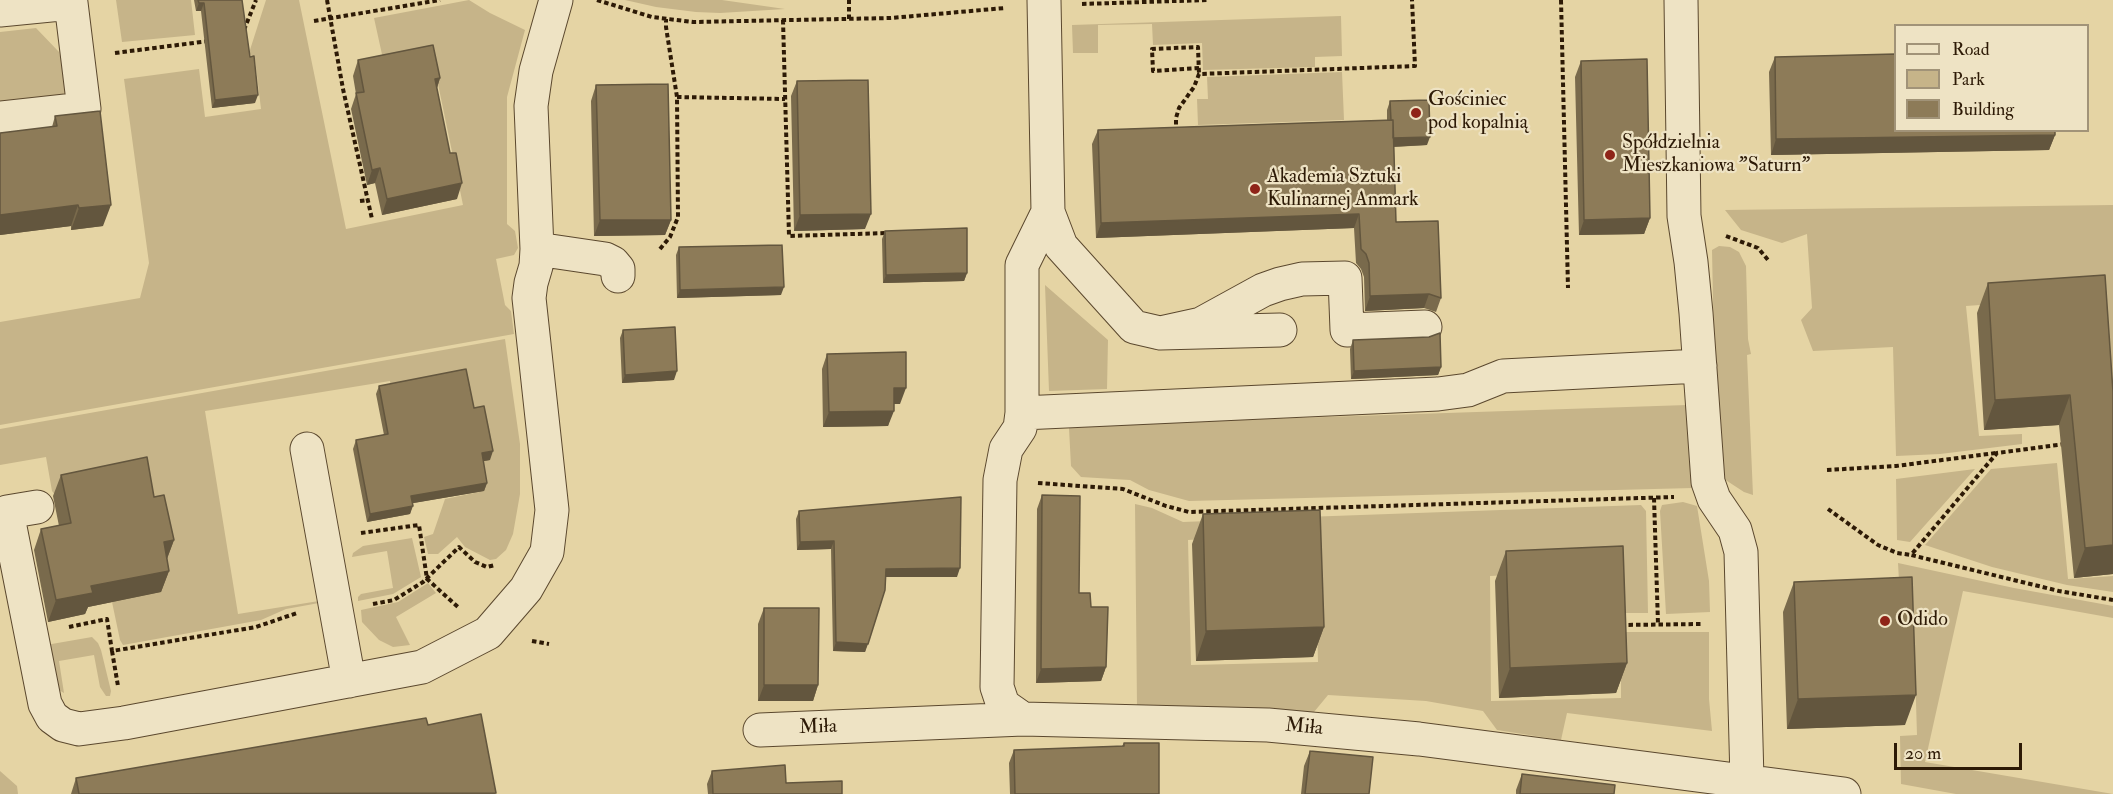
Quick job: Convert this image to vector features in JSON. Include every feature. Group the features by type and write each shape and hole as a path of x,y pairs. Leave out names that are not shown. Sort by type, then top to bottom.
{"street":[{"path":"37,507 7,512 45,704 52,717 63,725 79,729 124,723 422,667 488,633 526,589 547,552 552,510 529,298 537,249 531,106 536,71 556,0"},
{"path":"1044,0 1048,212 1061,246 1134,327 1160,333 1280,330"},
{"path":"1681,0 1684,216 1691,262 1708,482 1714,499 1735,530 1741,552 1747,780"},
{"path":"0,10 71,3 84,109 0,118"},
{"path":"1023,719 1003,705 997,687 1000,480 1006,450 1020,428 1022,413 1022,265 1048,212"},
{"path":"537,249 605,259 618,269 618,276"},
{"path":"1160,333 1214,319 1263,290 1280,284 1302,279 1345,278 1347,330 1425,327"},
{"path":"1022,413 1438,394 1468,390 1503,376 1700,366"},
{"path":"307,449 349,681"},
{"name":"Miła","path":"760,730 1023,719 1268,725 1419,739 1844,794"}],"path":[{"path":"239,33 244,29 256,0"},
{"path":"327,0 329,19 372,219"},
{"path":"314,21 440,0"},
{"path":"597,0 622,9 666,19 723,22 849,19 849,0"},
{"path":"1199,74 1414,66 1412,0"},
{"path":"1561,0 1568,288"},
{"path":"660,249 670,237 678,217 677,97 666,19"},
{"path":"783,20 789,236 898,233"},
{"path":"112,53 215,40"},
{"path":"1177,142 1176,118 1179,108 1194,87 1199,74 1198,47 1152,50 1153,71 1198,68"},
{"path":"677,97 785,99"},
{"path":"360,201 368,200"},
{"path":"1827,470 1896,466 2067,443"},
{"path":"1911,555 1997,453"},
{"path":"1000,480 1123,489 1166,506 1189,512 1654,498 1714,499"},
{"path":"1654,498 1658,624"},
{"path":"1828,509 1878,545 1897,553 2060,591 2113,600"},
{"path":"1241,510 1242,520"},
{"path":"356,534 419,525 427,579 488,633 549,644"},
{"path":"1614,625 1743,624"}],"green space":[{"path":"116,0 191,0 195,35 122,42"},
{"path":"266,0 299,0 346,229 463,205 431,50 383,59 374,18 469,0 525,30 507,97 507,224 515,231 518,248 514,255 496,259 505,305 511,311 514,334 0,425 0,322 140,298 149,263 124,79 199,69 205,117 261,109 255,59 249,53"},
{"path":"625,0 722,0 785,9 720,13 696,12"},
{"path":"1341,16 1342,56 1315,57 1315,67 1203,70 1202,43 1153,45 1152,24 1098,25 1098,53 1073,53 1072,25"},
{"path":"36,28 59,52 66,92 56,98 0,105 0,32"},
{"path":"1342,72 1344,120 1198,125 1197,99 1208,99 1207,77"},
{"path":"2113,205 2113,414 2104,296 1966,306 1979,436 2022,434 2022,444 1940,454 1896,456 1893,347 1813,351 1801,320 1812,308 1807,234 1782,243 1741,230 1725,210"},
{"path":"1719,246 1730,247 1739,252 1746,266 1748,339 1751,354 1747,355 1753,495 1721,477 1716,452 1712,250"},
{"path":"1045,285 1108,340 1107,389 1049,391"},
{"path":"505,339 520,444 520,494 513,534 506,550 496,559 490,560 465,547 457,537 438,554 428,554 424,537 433,534 445,499 484,491 479,462 490,459 391,391 390,381 205,411 238,614 319,601 319,603 286,609 261,620 123,645 112,602 161,592 55,495 52,491 46,457 0,465 0,429"},
{"path":"1687,405 1693,488 1189,501 1149,490 1130,480 1081,477 1071,466 1069,428 1176,422"},
{"path":"2057,463 2068,579 2113,576 2113,592 2067,585 1992,567 1925,545 1991,469"},
{"path":"1975,469 1910,542 1897,540 1896,479"},
{"path":"1683,502 1697,506 1709,581 1710,612 1666,614 1660,511 1662,505"},
{"path":"1135,504 1152,508 1183,522 1234,520 1233,537 1188,540 1191,665 1318,662 1315,537 1305,517 1641,505 1646,511 1648,613 1618,613 1616,570 1490,576 1491,701 1621,698 1621,632 1709,632 1709,699 1712,731 1567,713 1561,740 1497,730 1483,711 1426,701 1328,695 1314,712 1137,707"},
{"path":"412,538 421,577 393,594 358,601 361,594 393,588 387,551 352,557 353,553 363,546"},
{"path":"1898,563 2113,606 2113,618 1963,591 1925,762 2113,794 1956,794 1901,784 1900,736 1917,735 1913,605 1900,599"},
{"path":"428,583 436,593 396,617 410,645 393,647 379,640 362,622 361,610 398,602"},
{"path":"92,637 101,650 111,691 110,696 106,696 100,687 94,655 59,661 64,693 52,686 46,645"},
{"path":"0,771 17,786 18,794 0,794"}],"building":[{"path":"198,0 242,0 250,57 254,56 258,95 215,100 204,3 199,3"},
{"path":"433,45 440,78 435,79 450,153 456,153 462,183 387,199 380,168 372,170 356,93 364,92 358,60"},
{"path":"1894,54 1894,132 2055,132 2055,135 1776,139 1775,57"},
{"name":"Spółdzielnia Mieszkaniowa \"Saturn\"","path":"1647,59 1650,218 1584,220 1581,61"},
{"path":"868,80 871,214 800,215 797,81"},
{"path":"668,84 671,220 600,220 596,85"},
{"path":"1429,100 1430,137 1393,138 1390,101"},
{"path":"100,111 111,205 79,208 78,205 0,215 0,133 57,126 55,116"},
{"path":"1393,120 1396,222 1438,221 1441,298 1429,294 1370,296 1369,263 1366,254 1361,249 1359,214 1101,223 1098,130"},
{"path":"967,228 967,273 886,275 885,231"},
{"path":"782,245 784,287 680,290 679,247"},
{"path":"2105,275 2113,392 2113,545 2085,548 2070,395 1995,400 1988,283"},
{"path":"675,327 677,371 625,375 623,330"},
{"path":"1440,333 1441,367 1354,371 1353,340 1429,337"},
{"path":"906,352 906,388 894,388 894,411 829,412 827,354"},
{"path":"466,369 474,408 484,406 493,451 482,453 487,483 411,496 413,506 370,514 356,440 388,434 379,386"},
{"path":"147,457 154,497 164,495 174,540 164,542 169,571 91,586 93,593 56,600 41,529 71,523 61,475"},
{"path":"1042,495 1080,496 1079,593 1090,593 1091,607 1108,607 1106,667 1041,669"},
{"path":"961,497 960,568 886,569 885,590 868,644 836,642 834,541 800,542 799,511"},
{"path":"1320,510 1324,627 1206,631 1203,514"},
{"path":"1623,546 1627,663 1510,668 1506,551"},
{"path":"1912,577 1916,695 1798,699 1794,582"},
{"path":"764,608 819,608 818,685 764,685"},
{"path":"481,714 496,793 79,794 76,778 426,718 428,725"},
{"path":"1124,743 1159,743 1159,794 1015,794 1014,750 1124,746"},
{"path":"1310,751 1373,757 1369,794 1305,794"},
{"path":"785,765 786,783 842,781 842,794 713,794 712,771"},
{"path":"1522,774 1615,785 1614,794 1520,794"}],"place":[{"name":"Gościniec pod kopalnią","path":"1416,113"},
{"name":"Spółdzielnia Mieszkaniowa \"Saturn\"","path":"1610,155"},
{"name":"Akademia Sztuki Kulinarnej Anmark","path":"1255,189"},
{"name":"Odido","path":"1885,621"}]}
